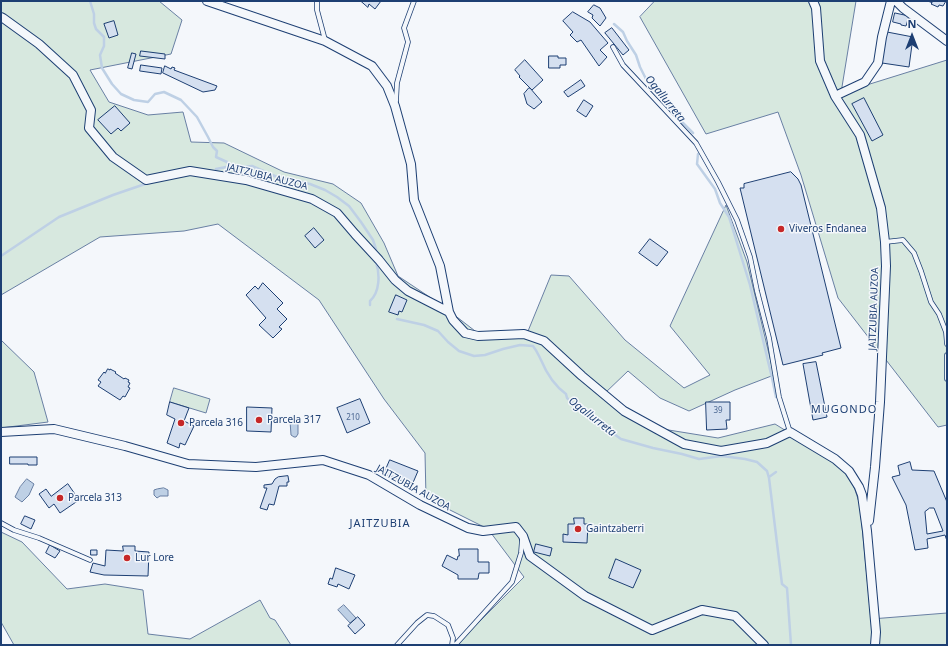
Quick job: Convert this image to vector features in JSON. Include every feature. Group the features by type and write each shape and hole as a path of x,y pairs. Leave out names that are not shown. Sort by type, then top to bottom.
{"street":[{"name":"JAITZUBIA AUZOA","path":"207,1 325,41 372,66 387,86 395,106 411,164 414,200 440,266 449,312 453,320 465,333 478,336 524,334 544,341 582,376 624,411 684,444 721,451 767,443 790,432 835,459 849,471 862,495 868,532 876,632 875,645"},
{"name":"JAITZUBIA AUZOA","path":"813,1 816,8 820,61 835,96 860,135 881,208 886,266 880,402 868,532"},
{"path":"835,96 865,82 878,63 882,37 891,1"},
{"path":"896,1 947,41"},
{"name":"JAITZUBIA AUZOA","path":"1,17 39,44 73,75 91,110 89,128 113,157 146,180 190,171 246,180 312,199 337,212 395,280 408,291 449,312"},
{"name":"JAITZUBIA AUZOA","path":"1,432 54,429 125,446 188,464 256,467 323,460 368,475 420,505 468,528 483,531 516,527 523,536"},
{"path":"523,536 530,556 585,596 652,630 702,610 735,616 764,645"}],"lane":[{"path":"317,1 317,10 325,41"},
{"path":"395,106 397,83 408,42 404,28 414,1"},
{"path":"613,47 623,65 696,143 737,220 750,258 757,291 770,338 779,397 790,432"},
{"path":"884,242 903,240 914,253 931,302 939,314 946,332 947,344"},
{"path":"947,355 947,379"},
{"path":"1,523 14,530 39,538 90,560"},
{"path":"455,645 512,582 521,553 523,536"},
{"path":"396,645 417,623 427,615 434,616 448,625 453,638 452,645"}],"shaded area":[{"path":"1,1 159,1 182,20 171,54 90,70 109,102 148,115 183,112 191,142 224,143 284,172 333,184 361,203 384,243 398,276 440,304 479,334 526,336 551,275 569,276 625,340 684,388 710,375 670,326 726,205 747,262 774,375 735,390 689,411 660,398 628,371 604,394 644,426 718,438 775,424 830,458 851,478 860,505 871,619 947,613 947,645 456,645 524,577 488,529 426,498 425,453 384,399 319,300 218,224 184,231 100,237 1,295"},
{"path":"655,1 856,1 841,93 947,60 947,425 938,427 838,298 801,175 778,112 706,134 640,17"},
{"path":"1,340 34,372 48,422 1,428"},
{"path":"174,388 210,399 206,413 170,402"},
{"path":"1,532 22,542 67,589 105,584 143,590 148,634 190,639 260,600 270,618 275,620 291,645 14,645 1,622"}],"water":[{"path":"298,420 298,434 294,437 291,435 290,421"},
{"path":"27,479 34,484 29,495 22,502 15,497 20,487"},
{"path":"164,488 168,490 168,496 160,496 157,498 154,495 154,490"},
{"path":"344,605 356,618 350,623 338,610"}],"building":[{"path":"361,1 381,1 375,9 369,4 368,7"},
{"path":"928,1 946,1 943,6 939,5 938,7"},
{"path":"594,5 600,8 606,18 600,26 592,18 593,15 588,12"},
{"path":"573,12 590,22 608,43 600,50 607,57 599,66 581,40 577,42 570,35 573,32 563,21"},
{"path":"895,13 909,16 906,26 893,22"},
{"path":"114,21 118,35 109,38 104,24"},
{"path":"612,28 629,50 623,55 605,33"},
{"path":"887,32 913,37 909,67 882,63"},
{"path":"141,51 165,54 165,59 140,56"},
{"path":"132,53 136,54 132,69 128,68"},
{"path":"549,56 566,58 566,65 560,65 560,68 549,68"},
{"path":"525,60 543,80 532,90 519,77 520,76 515,70"},
{"path":"141,65 162,68 161,74 140,71"},
{"path":"165,66 171,69 172,67 175,68 174,70 217,86 215,90 203,92 163,73"},
{"path":"581,80 585,86 568,97 564,92"},
{"path":"529,88 542,102 534,109 527,104 524,94"},
{"path":"864,98 883,135 872,141 852,104"},
{"path":"584,100 593,106 586,117 577,111"},
{"path":"115,106 130,123 121,131 118,128 111,134 98,120"},
{"name":"Viveros Endanea","path":"791,172 798,179 801,185 841,348 822,353 823,355 783,365 740,188 744,188 744,184"},
{"path":"314,228 324,240 315,248 305,236"},
{"path":"650,239 668,252 657,266 639,253"},
{"path":"263,283 283,303 277,309 287,319 279,327 282,329 273,338 259,325 266,318 246,295 255,286 258,289"},
{"path":"396,295 407,300 402,312 399,311 398,315 389,312"},
{"path":"816,362 827,417 813,420 803,364"},
{"path":"108,369 116,372 115,373 124,379 129,380 128,382 130,383 128,387 130,388 125,397 123,396 120,400 98,386 101,382 98,380"},
{"path":"360,399 370,423 347,433 337,408"},
{"name":"Parcela 316","path":"170,402 189,408 184,421 194,426 185,445 180,443 179,448 167,443 175,419 167,415"},
{"path":"706,402 730,402 730,420 726,420 727,429 707,430"},
{"name":"Parcela 317","path":"247,407 272,408 271,432 247,431"},
{"path":"10,457 37,457 37,465 10,464"},
{"path":"390,460 418,471 412,485 384,474"},
{"path":"910,462 912,470 934,471 947,502 947,541 945,535 927,539 928,548 915,550 906,505 892,477 900,475 898,466","holes":["930,508 934,508 943,531 927,534 925,512"]},
{"path":"288,476 289,482 287,482 287,486 279,486 274,505 269,504 267,510 260,508 267,488 264,488 264,485 272,484 278,477"},
{"name":"Parcela 313","path":"68,484 79,500 60,513 54,504 49,508 39,494 46,489 51,496"},
{"path":"25,516 35,520 31,529 21,524"},
{"name":"Gaintzaberri","path":"574,518 584,518 584,524 588,524 587,543 563,542 563,534 568,535 568,524 574,524"},
{"path":"536,544 552,548 550,556 534,552"},
{"path":"50,545 60,551 55,558 46,553"},
{"name":"Lur Lore","path":"123,546 135,546 135,551 149,552 148,576 104,575 90,572 93,563 105,566 106,550 123,551"},
{"path":"459,549 478,549 478,562 489,562 489,573 479,573 478,579 458,579 458,575 442,566 447,555 457,560 459,556"},
{"path":"91,550 97,550 97,555 91,555"},
{"path":"616,559 641,570 633,588 609,578"},
{"path":"336,568 355,575 349,589 338,584 337,587 328,584 330,578 332,579"},
{"path":"358,617 365,625 355,634 348,626"}],"waterway":[{"name":"Ogallurreta","path":"90,1 96,29 104,37 104,46 100,55 102,68 112,84 121,94 134,100 148,102 155,94 164,92 181,100 197,117 213,147 217,151 216,157 227,162 231,166 252,166 277,177 310,184 325,190 349,206 373,240 376,249"},
{"name":"Ogallurreta","path":"614,24 623,32 636,55 647,81 693,133"},
{"name":"Ogallurreta","path":"698,154 697,164 715,189 720,203 729,217 750,285 776,397"},
{"path":"216,169 231,166"},
{"path":"1,256 59,217 113,195 148,183"},
{"name":"Ogallurreta","path":"370,305 370,301 376,293 378,283 376,262"},
{"name":"Ogallurreta","path":"397,319 424,325 438,331 459,351 474,356 485,355 520,345 533,346 548,374 558,387 566,394 567,398 578,408 597,419 621,439 699,459 722,456 757,462 767,471 769,478 782,584 787,588 791,645"},
{"name":"Ogallurreta","path":"769,477 776,472"}],"place":[{"name":"Viveros Endanea","path":"781,229"},
{"name":"Parcela 317","path":"259,420"},
{"name":"Parcela 316","path":"181,423"},
{"name":"Parcela 313","path":"60,498"},
{"name":"Gaintzaberri","path":"578,529"},
{"name":"Lur Lore","path":"127,558"}],"district":[{"name":"MUGONDO","path":"844,410"},
{"name":"JAITZUBIA","path":"380,524"}]}
